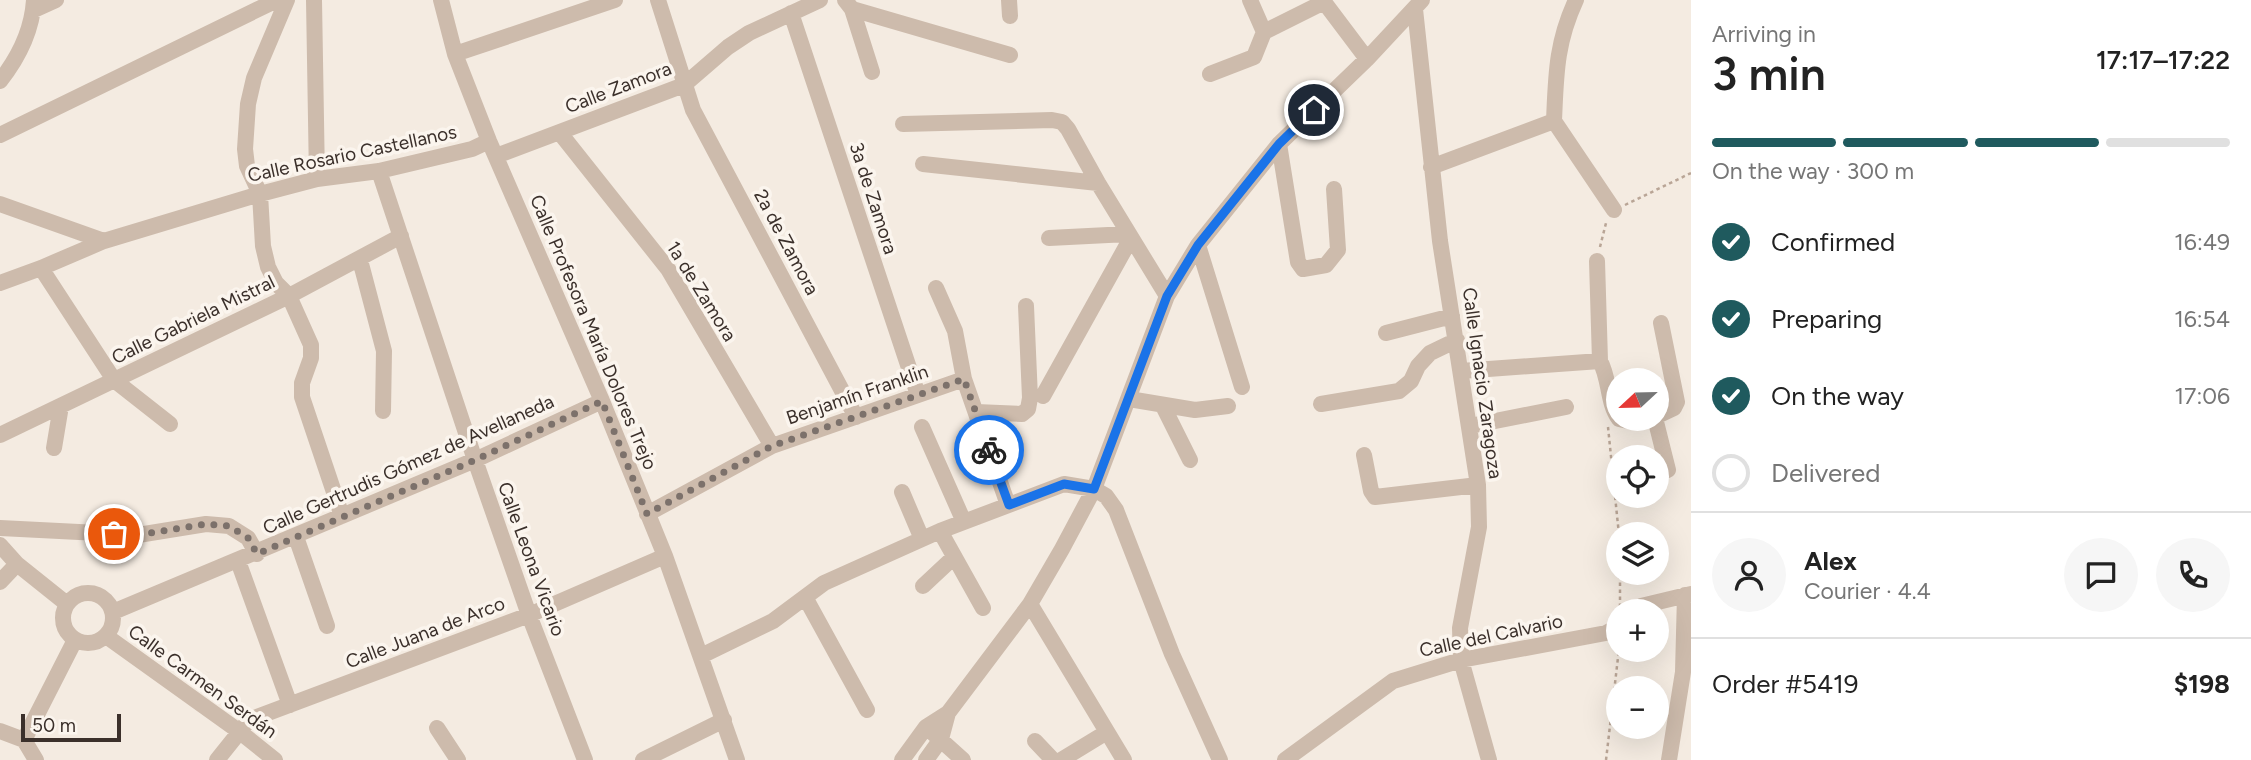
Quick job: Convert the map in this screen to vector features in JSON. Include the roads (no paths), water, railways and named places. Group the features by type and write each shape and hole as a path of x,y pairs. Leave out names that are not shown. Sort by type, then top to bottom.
{"street":[{"path":"0,81 13,64 27,37 34,5 56,0"},
{"path":"0,135 277,0"},
{"path":"287,0 254,78 248,104 244,149 247,166 260,194 263,246 268,267 276,284 289,296 311,345 312,358 302,383 302,397 342,516"},
{"path":"314,0 317,180"},
{"name":"Calle Profesora María Dolores Trejo","path":"441,0 454,54 665,556 737,760"},
{"path":"454,54 615,0"},
{"name":"2a de Zamora","path":"658,0 693,110 856,417"},
{"name":"Calle Zamora","path":"496,156 684,85 728,47 749,33 820,0"},
{"path":"1250,0 1264,32"},
{"path":"1576,0 1566,22 1557,55 1553,121 1614,210"},
{"path":"1210,74 1254,57 1264,32 1324,1 1367,59"},
{"path":"848,5 1010,55"},
{"path":"848,5 872,72"},
{"path":"902,760 926,727 948,713 1030,604 1094,489 1167,296 1198,245 1279,144 1367,59 1418,5"},
{"name":"Calle Ignacio Zaragoza","path":"1418,5 1431,167 1478,485 1479,527 1460,628 1461,660 1489,760"},
{"name":"3a de Zamora","path":"791,13 918,395"},
{"path":"0,53 13,64"},
{"path":"903,124 1052,120 1062,122 1069,129 1129,236 1167,296"},
{"path":"1431,167 1553,121"},
{"name":"1a de Zamora","path":"560,133 668,270 772,446"},
{"name":"Calle Rosario Castellanos","path":"0,283 104,241 260,194 472,149 489,141"},
{"path":"1279,144 1298,262 1303,269 1326,265 1338,250 1334,189"},
{"path":"923,164 1098,183"},
{"name":"Calle Leona Vicario","path":"379,170 529,615 585,760"},
{"path":"0,204 104,241"},
{"name":"Calle Gabriela Mistral","path":"0,435 289,296 401,236"},
{"path":"1049,238 1129,236"},
{"path":"1043,396 1129,236"},
{"path":"1198,245 1242,387"},
{"path":"360,260 384,351 383,411"},
{"path":"1597,261 1600,361 1606,372"},
{"path":"41,268 114,380 170,424"},
{"path":"936,288 954,331 964,379 1009,505"},
{"path":"976,412 1021,414 1028,409 1030,398 1026,306"},
{"path":"1386,333 1452,316"},
{"path":"1661,323 1677,402 1670,410"},
{"path":"1321,404 1399,391 1411,381 1418,366 1430,353 1457,340"},
{"path":"1461,371 1600,361"},
{"name":"Benjamín Franklin","path":"647,514 772,446 964,379"},
{"path":"1129,399 1195,410 1228,407"},
{"name":"Calle Gertrudis Gómez de Avellaneda","path":"113,612 257,554 475,460 602,401"},
{"path":"1163,406 1190,460"},
{"path":"54,448 61,407"},
{"path":"1470,426 1566,407"},
{"path":"922,427 964,522"},
{"path":"1364,455 1371,491 1375,497 1478,485"},
{"path":"701,656 773,621 824,583 940,531 1064,484 1094,489 1106,496 1116,510 1172,654 1220,760"},
{"path":"902,492 922,539"},
{"path":"0,528 138,535 206,524 229,526 248,538 257,554"},
{"path":"940,531 983,608"},
{"path":"296,537 327,626"},
{"path":"0,545 17,564 67,604 63,620 65,628 75,640 24,740"},
{"name":"Calle Juana de Arco","path":"217,760 249,720 529,615 665,556"},
{"path":"923,586 954,557"},
{"path":"237,561 290,705"},
{"path":"0,582 17,564"},
{"name":"Calle Carmen Serdán","path":"67,604 80,594 97,594 110,605 113,612 111,629 106,636 92,643 75,640"},
{"path":"1668,599 1688,594 1683,673 1669,760"},
{"path":"805,597 867,710"},
{"path":"1030,604 1124,760"},
{"name":"Calle del Calvario","path":"1285,760 1392,681 1461,660 1606,631"},
{"name":"Calle Carmen Serdán","path":"106,636 275,760"},
{"path":"926,760 941,739 948,713"},
{"path":"643,760 724,720"},
{"path":"926,727 963,760"},
{"path":"437,728 458,760"},
{"path":"0,731 24,740 36,760"},
{"path":"1061,760 1107,732"},
{"path":"1035,741 1054,760"}]}
